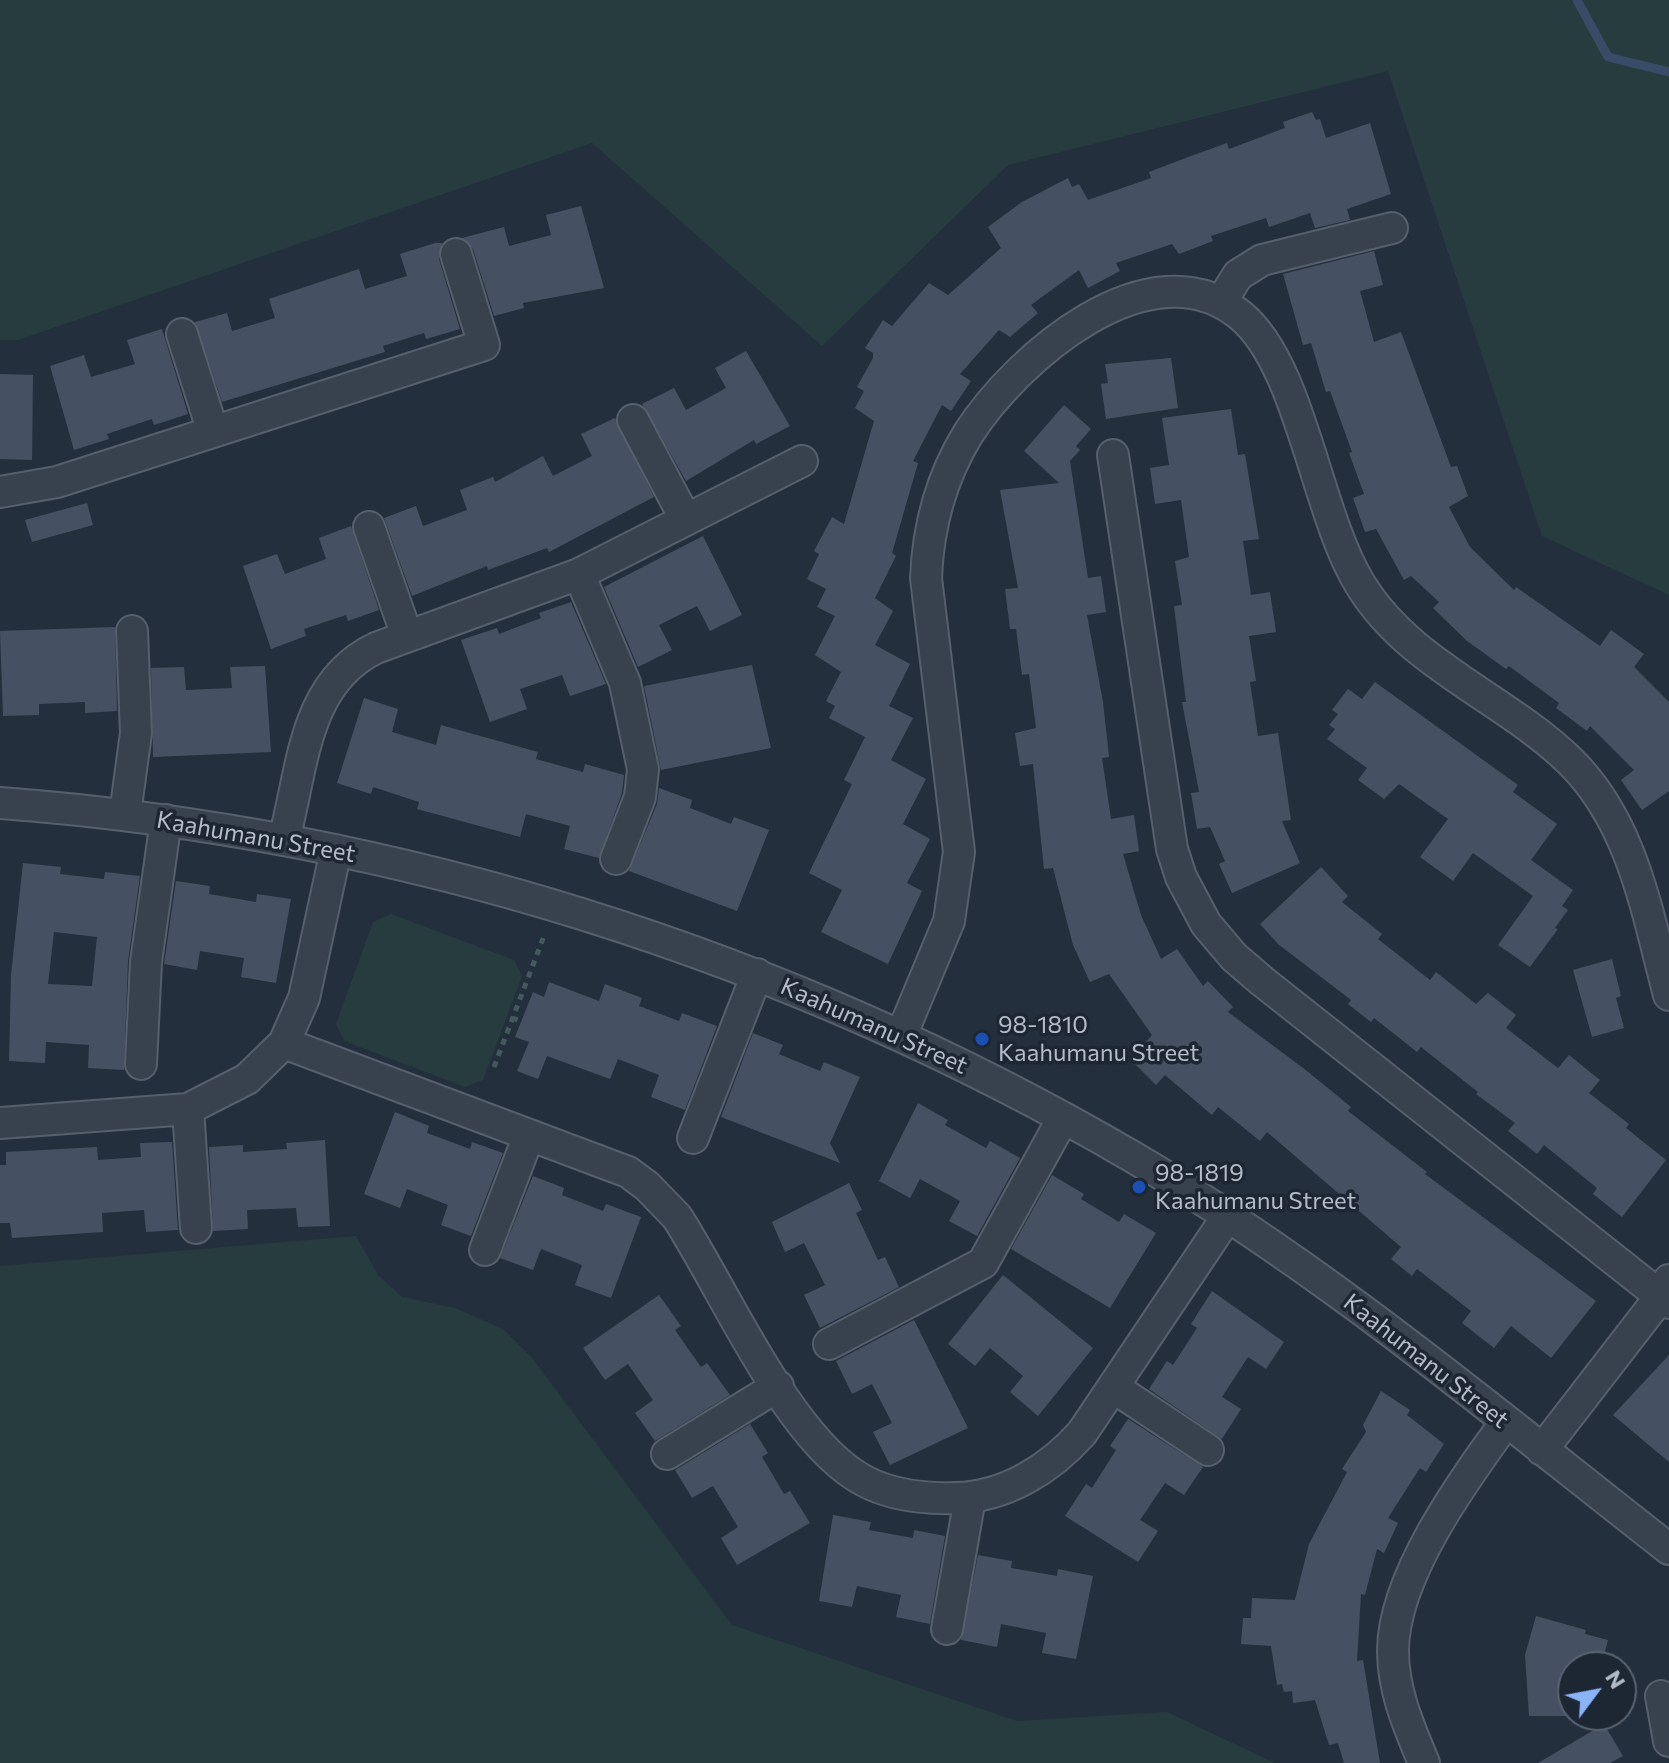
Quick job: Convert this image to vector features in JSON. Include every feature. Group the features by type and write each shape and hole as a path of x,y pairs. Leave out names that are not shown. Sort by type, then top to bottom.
{"street":[{"path":"1221,302 1238,275 1262,260 1392,228"},
{"path":"0,492 57,482 484,345 456,254"},
{"path":"901,1036 941,948 956,887 959,852 926,578 927,545 943,484 969,433 987,409 1027,366 1080,323 1113,305 1143,296 1182,293 1221,302 1256,331 1275,362 1342,549 1377,608 1398,633 1434,662 1569,761 1605,806 1632,860 1669,995"},
{"path":"182,334 213,432"},
{"path":"633,420 686,520"},
{"path":"1113,455 1163,805 1181,877 1206,924 1234,957 1262,981 1666,1293 1542,1450"},
{"path":"284,839 314,713 336,677 354,660 407,636 579,574 802,461"},
{"path":"369,527 407,636"},
{"path":"579,574 625,683 643,769 640,797 616,859"},
{"path":"125,814 136,733 132,631"},
{"name":"Kaahumanu Street","path":"0,803 125,814 284,839 550,903 757,974 901,1036 966,1066 1063,1118 1227,1217 1367,1314 1669,1549"},
{"path":"141,1064 146,962 166,820"},
{"path":"0,1123 188,1109 247,1079 284,1043 304,998 336,850"},
{"path":"693,1138 757,974"},
{"path":"284,1043 628,1172 663,1201 690,1237 778,1386 816,1442 856,1477 896,1493 937,1499 970,1498 1022,1480 1063,1454 1113,1387 1227,1217"},
{"path":"188,1109 196,1228"},
{"path":"829,1344 983,1263 1063,1118"},
{"path":"485,1250 529,1135"},
{"path":"667,1454 778,1386"},
{"path":"1113,1387 1208,1450"},
{"path":"1424,1763 1397,1687 1393,1653 1398,1611 1425,1548 1506,1422"},
{"path":"947,1629 970,1498"},
{"path":"1661,1696 1669,1741"}],"path":[{"path":"494,1067 544,936"},
{"path":"512,1018 521,1021"}],"green space":[{"path":"0,0 1669,0 1669,595 1542,536 1388,71 1008,165 822,346 592,143 18,340 0,340"},
{"path":"391,914 514,960 522,976 483,1080 465,1087 344,1041 336,1024 373,922"},
{"path":"356,1236 378,1275 402,1297 455,1308 503,1329 532,1358 732,1625 1017,1721 1167,1712 1275,1763 0,1763 0,1266"}],"building":[{"path":"1312,112 1316,120 1320,119 1326,138 1370,123 1391,194 1347,209 1350,220 1315,228 1310,213 1269,227 1266,218 1211,236 1213,241 1179,254 1172,244 1116,263 1120,271 1088,288 1079,270 1031,305 1038,313 1010,337 999,330 960,374 971,381 951,411 942,405 913,461 918,463 892,553 896,556 875,598 893,611 875,645 910,664 889,706 913,718 891,760 926,779 903,824 930,839 907,883 922,891 888,964 821,932 842,890 809,873 852,784 844,780 865,737 829,718 835,706 826,701 841,672 815,655 835,616 817,607 826,589 807,579 819,554 814,551 832,517 844,524 874,421 855,408 864,391 857,387 873,358 873,353 865,348 883,320 892,326 929,283 948,295 1001,248 988,227 1022,202 1068,178 1072,187 1079,184 1088,200 1151,178 1149,172 1191,156 1227,143 1229,149 1285,128 1283,122"},
{"path":"581,206 604,288 523,303 524,308 494,316 473,249 462,238 504,227 509,246 551,235 546,215"},
{"path":"442,243 439,259 460,329 426,339 424,333 383,346 385,352 222,402 195,322 227,313 232,331 275,318 269,299 359,269 365,289 407,276 400,254"},
{"path":"1374,251 1383,285 1360,291 1374,342 1401,332 1451,467 1457,466 1468,496 1449,507 1470,547 1514,590 1516,587 1600,646 1611,630 1644,654 1634,667 1669,702 1669,791 1642,810 1621,780 1634,770 1590,726 1587,731 1556,708 1559,703 1509,666 1506,669 1467,641 1433,608 1439,602 1411,576 1404,580 1376,529 1365,532 1353,498 1364,494 1349,453 1352,452 1330,391 1326,392 1311,343 1303,345 1283,274"},
{"path":"162,329 188,414 154,425 152,419 107,434 109,439 74,450 50,366 84,355 91,377 135,364 127,340"},
{"path":"746,351 790,426 756,444 754,440 686,481 642,404 674,388 686,410 726,388 715,368"},
{"path":"1171,358 1178,408 1106,419 1101,384 1108,383 1105,364"},
{"path":"0,374 33,375 32,460 0,459"},
{"path":"1064,405 1091,429 1076,446 1080,450 1070,461 1088,578 1101,576 1106,612 1087,615 1103,702 1109,757 1102,758 1111,819 1134,815 1139,851 1123,854 1141,915 1161,959 1177,949 1203,986 1208,981 1233,1007 1228,1012 1351,1107 1348,1111 1427,1172 1425,1174 1596,1301 1551,1358 1511,1326 1494,1348 1462,1323 1471,1311 1417,1269 1412,1276 1391,1259 1401,1247 1267,1132 1260,1141 1218,1107 1212,1115 1165,1075 1156,1085 1131,1060 1152,1035 1109,974 1090,982 1073,945 1053,868 1044,869 1033,764 1020,766 1015,733 1036,728 1029,674 1022,675 1016,629 1010,629 1005,589 1018,588 1000,490 1059,483 1024,451"},
{"path":"1231,409 1238,455 1245,454 1259,539 1243,541 1251,595 1270,592 1276,632 1249,636 1256,681 1250,682 1258,736 1278,733 1291,820 1282,821 1300,863 1232,893 1219,864 1225,861 1210,827 1197,829 1191,793 1199,792 1182,702 1186,702 1174,606 1182,605 1175,561 1189,557 1181,500 1155,504 1150,468 1169,465 1162,418"},
{"path":"615,418 654,497 549,552 547,548 488,570 487,566 412,596 384,518 416,506 423,526 467,510 460,490 493,477 495,482 543,456 553,476 592,456 581,434"},
{"path":"87,503 93,525 32,542 25,520"},
{"path":"351,526 379,610 348,621 346,615 304,629 306,636 271,649 243,566 277,554 285,574 326,559 319,538"},
{"path":"703,536 742,615 710,631 697,606 659,625 672,650 638,667 604,587"},
{"path":"571,602 606,684 570,696 562,675 520,689 527,709 490,722 461,640 497,628 499,634 541,618 539,613"},
{"path":"115,627 117,711 85,713 85,702 39,704 39,715 3,716 0,631"},
{"path":"752,665 771,748 661,770 644,686"},
{"path":"265,666 271,752 153,757 151,668 184,667 186,690 232,688 230,667"},
{"path":"1375,682 1518,785 1513,792 1557,824 1531,860 1573,890 1562,906 1568,910 1555,928 1558,929 1530,967 1498,945 1533,896 1473,853 1453,881 1420,857 1448,819 1399,784 1384,799 1358,780 1367,768 1327,739 1335,729 1329,725 1338,714 1332,710 1348,689 1362,699"},
{"path":"364,698 398,709 392,732 436,745 441,725 538,752 536,759 583,772 585,764 624,775 622,793 599,858 564,849 570,826 526,814 520,837 417,809 419,802 373,787 371,794 337,783"},
{"path":"659,788 692,800 690,808 731,824 734,817 769,830 737,911 629,871 657,804"},
{"path":"23,863 61,867 60,874 104,879 105,872 140,876 128,961 124,1070 88,1068 89,1045 46,1042 45,1063 9,1061 11,975","holes":["54,932 97,937 92,986 48,984"]},
{"path":"1321,867 1348,896 1342,902 1382,934 1378,939 1430,980 1436,972 1476,1004 1488,993 1516,1015 1506,1028 1558,1068 1569,1055 1600,1080 1589,1093 1629,1124 1626,1128 1666,1160 1622,1217 1593,1194 1597,1188 1544,1145 1537,1154 1508,1131 1515,1123 1476,1094 1478,1092 1421,1047 1417,1052 1374,1018 1371,1022 1348,1004 1351,1000 1278,944 1260,924"},
{"path":"176,881 210,886 209,894 256,902 257,894 291,899 276,983 241,977 244,958 200,951 197,970 164,964"},
{"path":"1612,959 1621,996 1616,998 1624,1028 1592,1037 1573,970"},
{"path":"549,982 599,1001 605,984 642,998 639,1006 679,1021 682,1013 717,1026 685,1110 651,1097 659,1075 618,1059 610,1079 547,1056 538,1079 517,1071 529,1042 515,1037 533,992 544,997"},
{"path":"753,1033 783,1045 779,1054 820,1071 824,1062 860,1077 830,1143 840,1163 721,1117"},
{"path":"918,1103 948,1120 945,1125 986,1148 990,1141 1020,1158 977,1236 949,1221 960,1201 920,1179 910,1198 879,1181"},
{"path":"395,1112 429,1126 427,1133 470,1149 472,1142 503,1153 471,1236 441,1225 448,1205 407,1189 400,1208 364,1194"},
{"path":"325,1140 330,1226 298,1227 296,1208 247,1210 248,1229 213,1231 209,1147 243,1145 243,1152 287,1149 286,1143"},
{"path":"172,1142 178,1230 146,1232 144,1210 102,1213 103,1232 12,1238 10,1223 0,1223 0,1165 6,1165 6,1152 97,1147 98,1160 141,1157 140,1143"},
{"path":"1052,1175 1084,1194 1081,1199 1119,1222 1124,1214 1156,1233 1110,1308 1011,1249"},
{"path":"533,1176 564,1188 562,1195 603,1211 606,1204 641,1217 611,1298 575,1285 582,1265 541,1249 533,1270 500,1258"},
{"path":"849,1183 862,1210 856,1213 878,1260 885,1257 899,1287 820,1328 804,1295 825,1285 804,1243 785,1252 772,1222"},
{"path":"1003,1275 1093,1348 1038,1416 1010,1392 1023,1376 990,1348 975,1366 948,1344"},
{"path":"1212,1291 1284,1342 1266,1369 1248,1357 1222,1397 1241,1409 1222,1439 1149,1389 1167,1361 1173,1365 1197,1328 1191,1324"},
{"path":"659,1295 681,1326 675,1330 701,1367 707,1363 730,1395 655,1441 635,1413 653,1400 628,1364 605,1380 583,1348"},
{"path":"914,1320 968,1428 890,1465 873,1432 892,1423 872,1384 852,1394 836,1361"},
{"path":"1669,1355 1669,1462 1613,1415"},
{"path":"1381,1391 1410,1410 1407,1415 1444,1444 1426,1472 1420,1468 1388,1518 1398,1523 1384,1553 1377,1549 1365,1595 1361,1594 1357,1661 1363,1660 1380,1763 1344,1763 1338,1743 1329,1745 1315,1700 1293,1703 1292,1691 1284,1692 1282,1684 1277,1685 1271,1646 1241,1644 1243,1618 1251,1618 1252,1598 1295,1600 1309,1544 1347,1472 1342,1469 1366,1432 1363,1425"},
{"path":"1128,1419 1203,1467 1184,1495 1165,1483 1140,1520 1158,1531 1138,1562 1065,1516 1086,1484 1092,1488 1116,1450 1110,1446"},
{"path":"750,1424 768,1453 762,1457 784,1494 790,1491 810,1523 737,1565 721,1538 738,1527 713,1486 692,1498 675,1470"},
{"path":"833,1515 871,1522 869,1530 913,1538 914,1530 945,1536 930,1624 896,1617 901,1595 857,1586 852,1607 819,1601"},
{"path":"978,1555 1012,1561 1011,1568 1057,1576 1058,1569 1093,1576 1076,1659 1042,1653 1046,1633 1001,1624 997,1647 961,1640"},
{"path":"1536,1616 1586,1630 1585,1634 1608,1640 1605,1651 1557,1651 1557,1716 1529,1716 1525,1655"},
{"path":"1592,1731 1608,1731 1623,1756 1610,1763 1538,1763"}],"waterway":[{"path":"1577,0 1608,57 1669,72"}],"place":[{"name":"98-1810 Kaahumanu Street","path":"982,1039"},
{"name":"98-1819 Kaahumanu Street","path":"1139,1187"}]}
